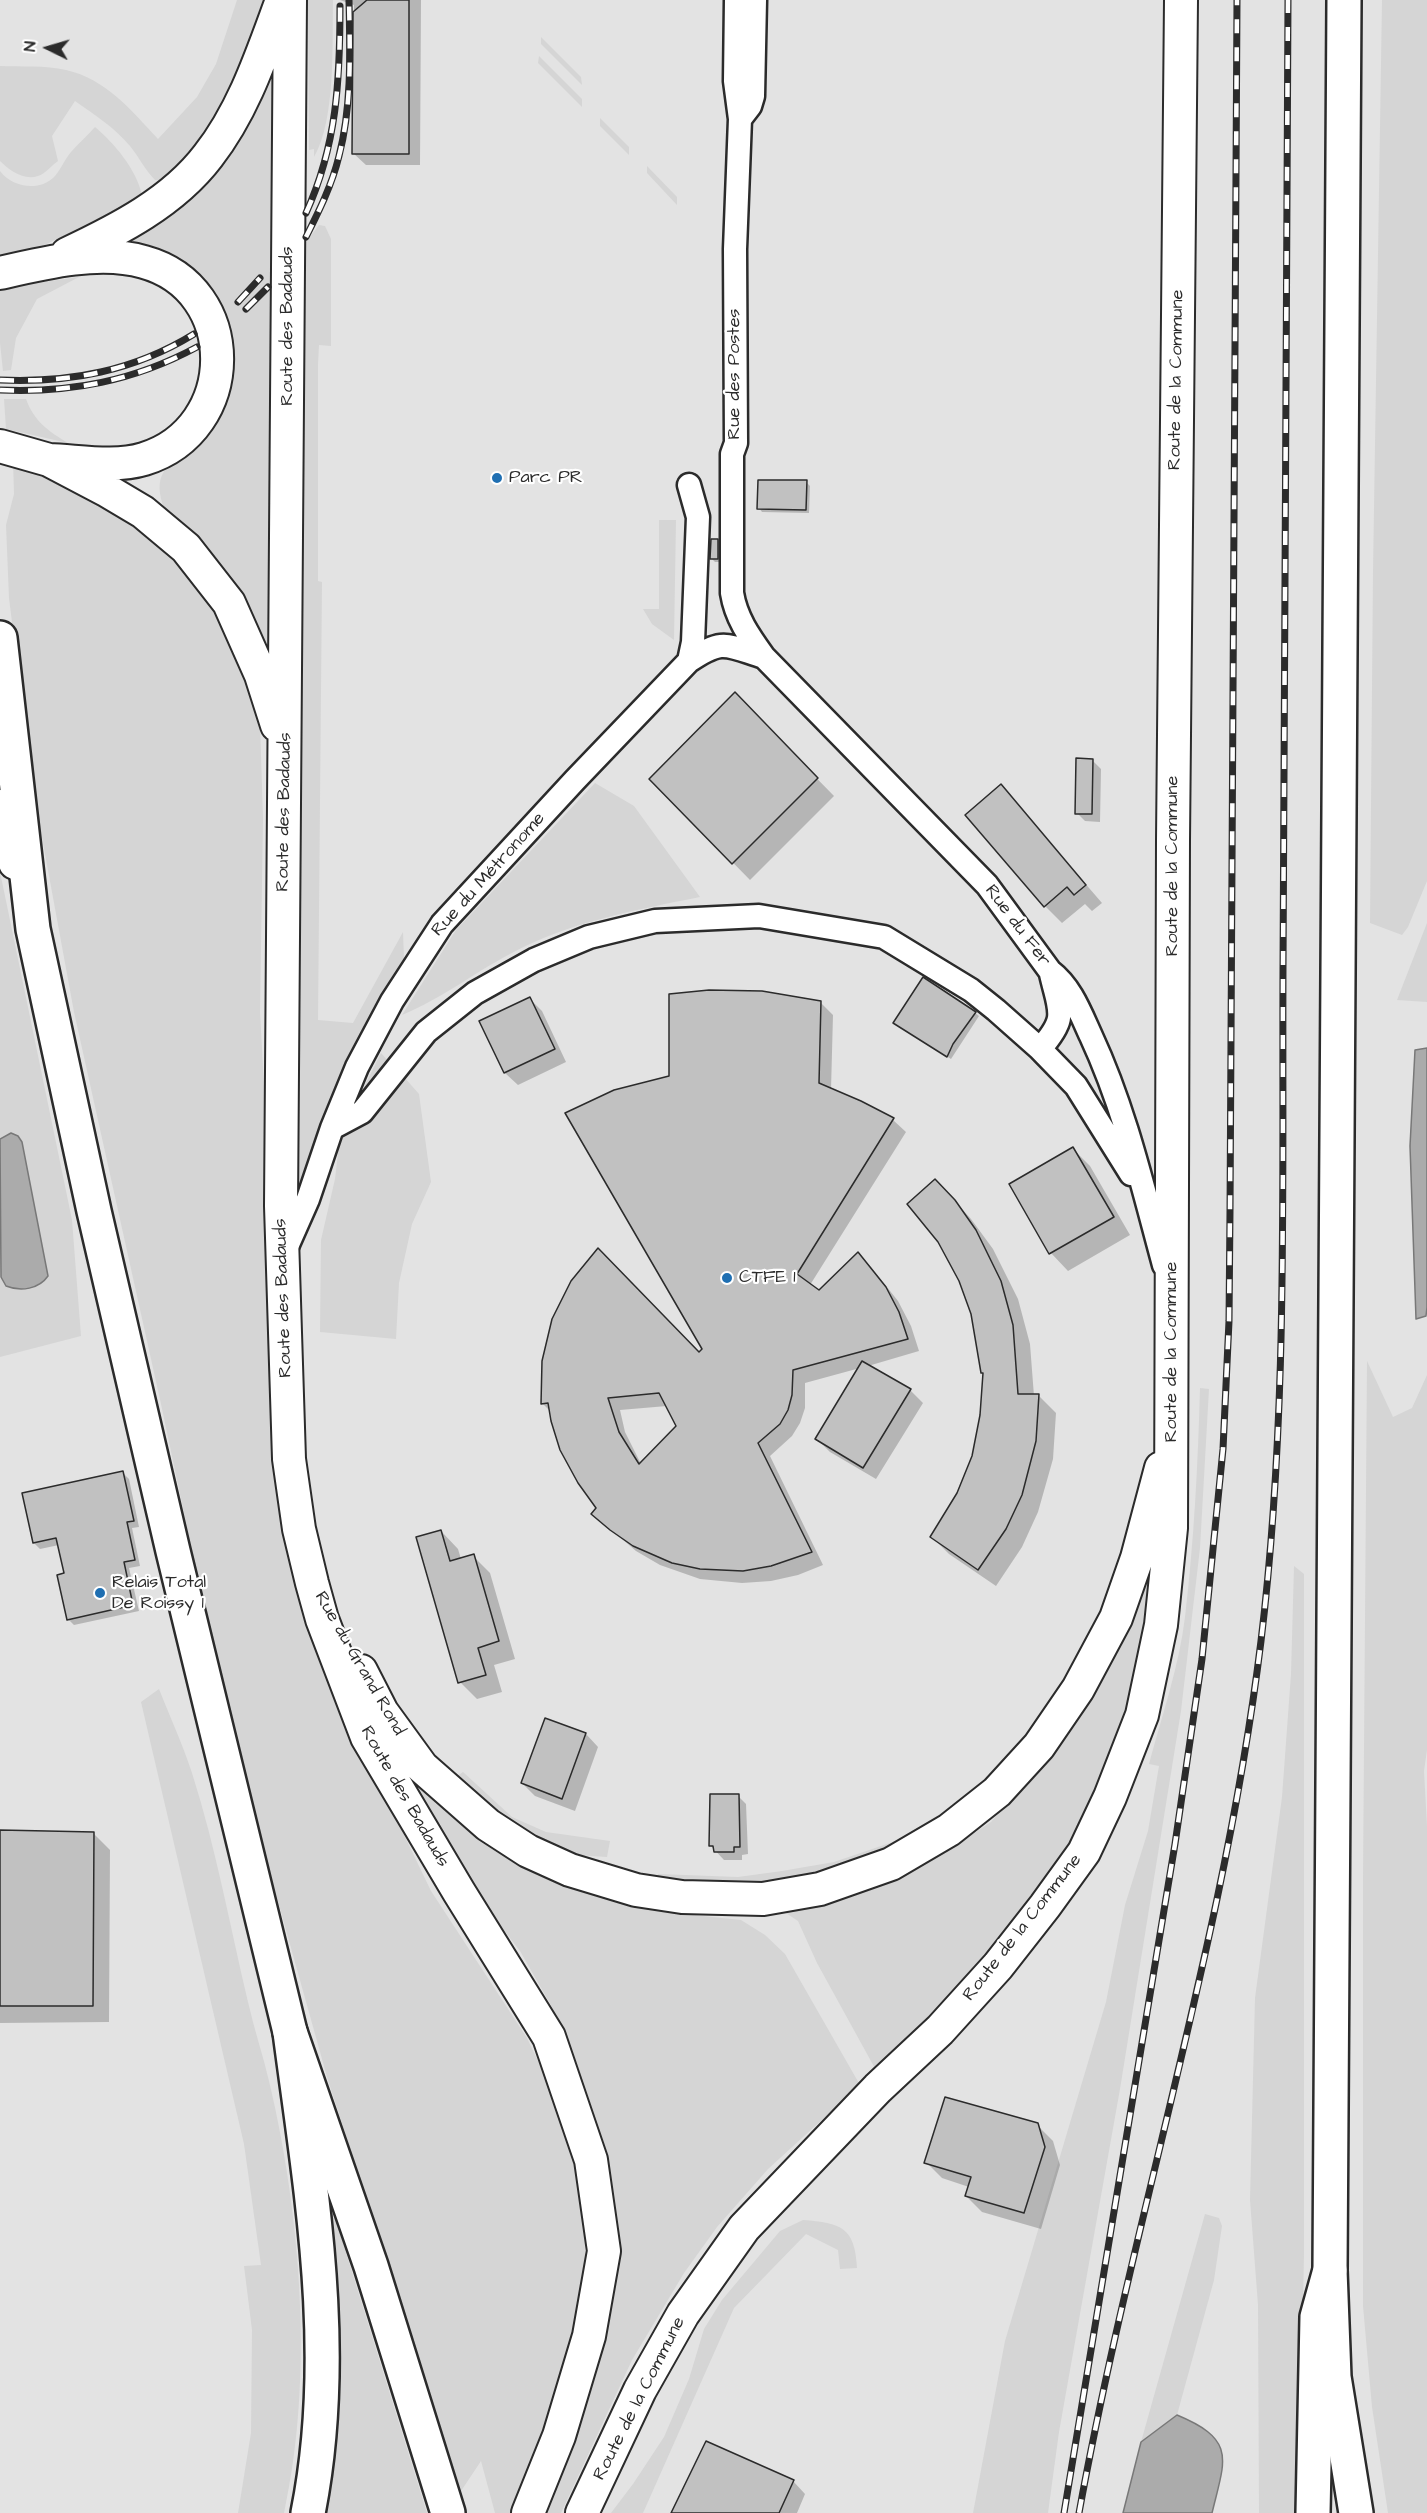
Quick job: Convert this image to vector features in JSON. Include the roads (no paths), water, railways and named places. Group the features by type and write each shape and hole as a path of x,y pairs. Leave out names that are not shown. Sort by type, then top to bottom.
{"main road":[{"path":"0,273 52,261 99,240 139,217 176,190 208,157 228,126 252,82 282,0"},
{"name":"Route des Badauds","path":"290,0 281,1194 289,1459 299,1529 322,1619 367,1737 549,2037 591,2160 604,2251 591,2326 560,2436 528,2513"},
{"name":"Route de la Commune","path":"582,2513 640,2390 678,2324 744,2228 878,2088 940,2030 998,1965 1046,1906 1084,1852 1110,1797 1142,1715 1159,1637 1172,1528 1173,851 1181,0"},
{"path":"1344,0 1330,2270 1334,2377 1356,2513"},
{"path":"49,460 116,463 144,459 168,448 188,433 202,417 212,397 217,378 218,356 214,331 203,306 191,290 176,277 143,261 126,259 52,261"},
{"path":"0,446 49,460 106,490 143,512 186,548 230,603 261,675 285,749"},
{"path":"0,638 33,929"},
{"path":"0,806 33,929 110,1279 290,2032 371,2266 448,2513"},
{"name":"Rue du Grand Rond","path":"312,1583 382,1712 422,1767 488,1825 528,1851 570,1870 648,1892 682,1898 763,1899 797,1893 820,1888 891,1864 949,1830 997,1792 1039,1746 1078,1689 1116,1618 1137,1558 1172,1425"},
{"path":"290,2032 317,2237 323,2331 322,2400 308,2513"},
{"path":"1312,2513 1317,2318 1330,2270"}],"street":[{"name":"Rue des Postes","path":"736,0 735,81 740,119 735,249 736,443 732,454 732,593 735,609 743,626"},
{"name":"Rue des Postes","path":"740,119 750,106 753,96 755,0"},
{"path":"689,485 698,516 693,642 689,661"},
{"name":"Rue du Fer","path":"743,626 764,657 987,885 1050,971 1063,981 1106,1066 1126,1124 1173,1296"},
{"name":"Rue du Métronome","path":"283,1255 308,1199 332,1128 357,1067 392,1001 442,924 689,661 709,648 720,645 764,657"},
{"path":"332,1128 362,1112 426,1032 475,993 534,960 589,937 655,921 759,916 884,937 971,990 1040,1049 1076,1086 1146,1199"},
{"path":"1040,1049 1057,1029 1060,1013 1050,971"}],"railway":[{"path":"306,237 329,188 343,137 349,79 349,0"},
{"path":"1064,2513 1175,1844 1202,1659 1223,1449 1229,1321 1237,0"},
{"path":"1079,2513 1125,2295 1202,1970 1225,1861 1245,1751 1261,1641 1270,1557 1280,1389 1283,1220 1288,0"},
{"path":"306,213 324,162 335,112 340,6"},
{"path":"238,302 260,278"},
{"path":"246,309 268,287"},
{"path":"0,380 51,379 101,372 148,357 194,334"},
{"path":"0,390 52,389 102,382 150,368 197,347"}],"place":[{"name":"Parc PR","path":"497,478"},
{"name":"CTFE 1","path":"727,1278"},
{"name":"Relais Total De Roissy 1","path":"100,1593"}]}
